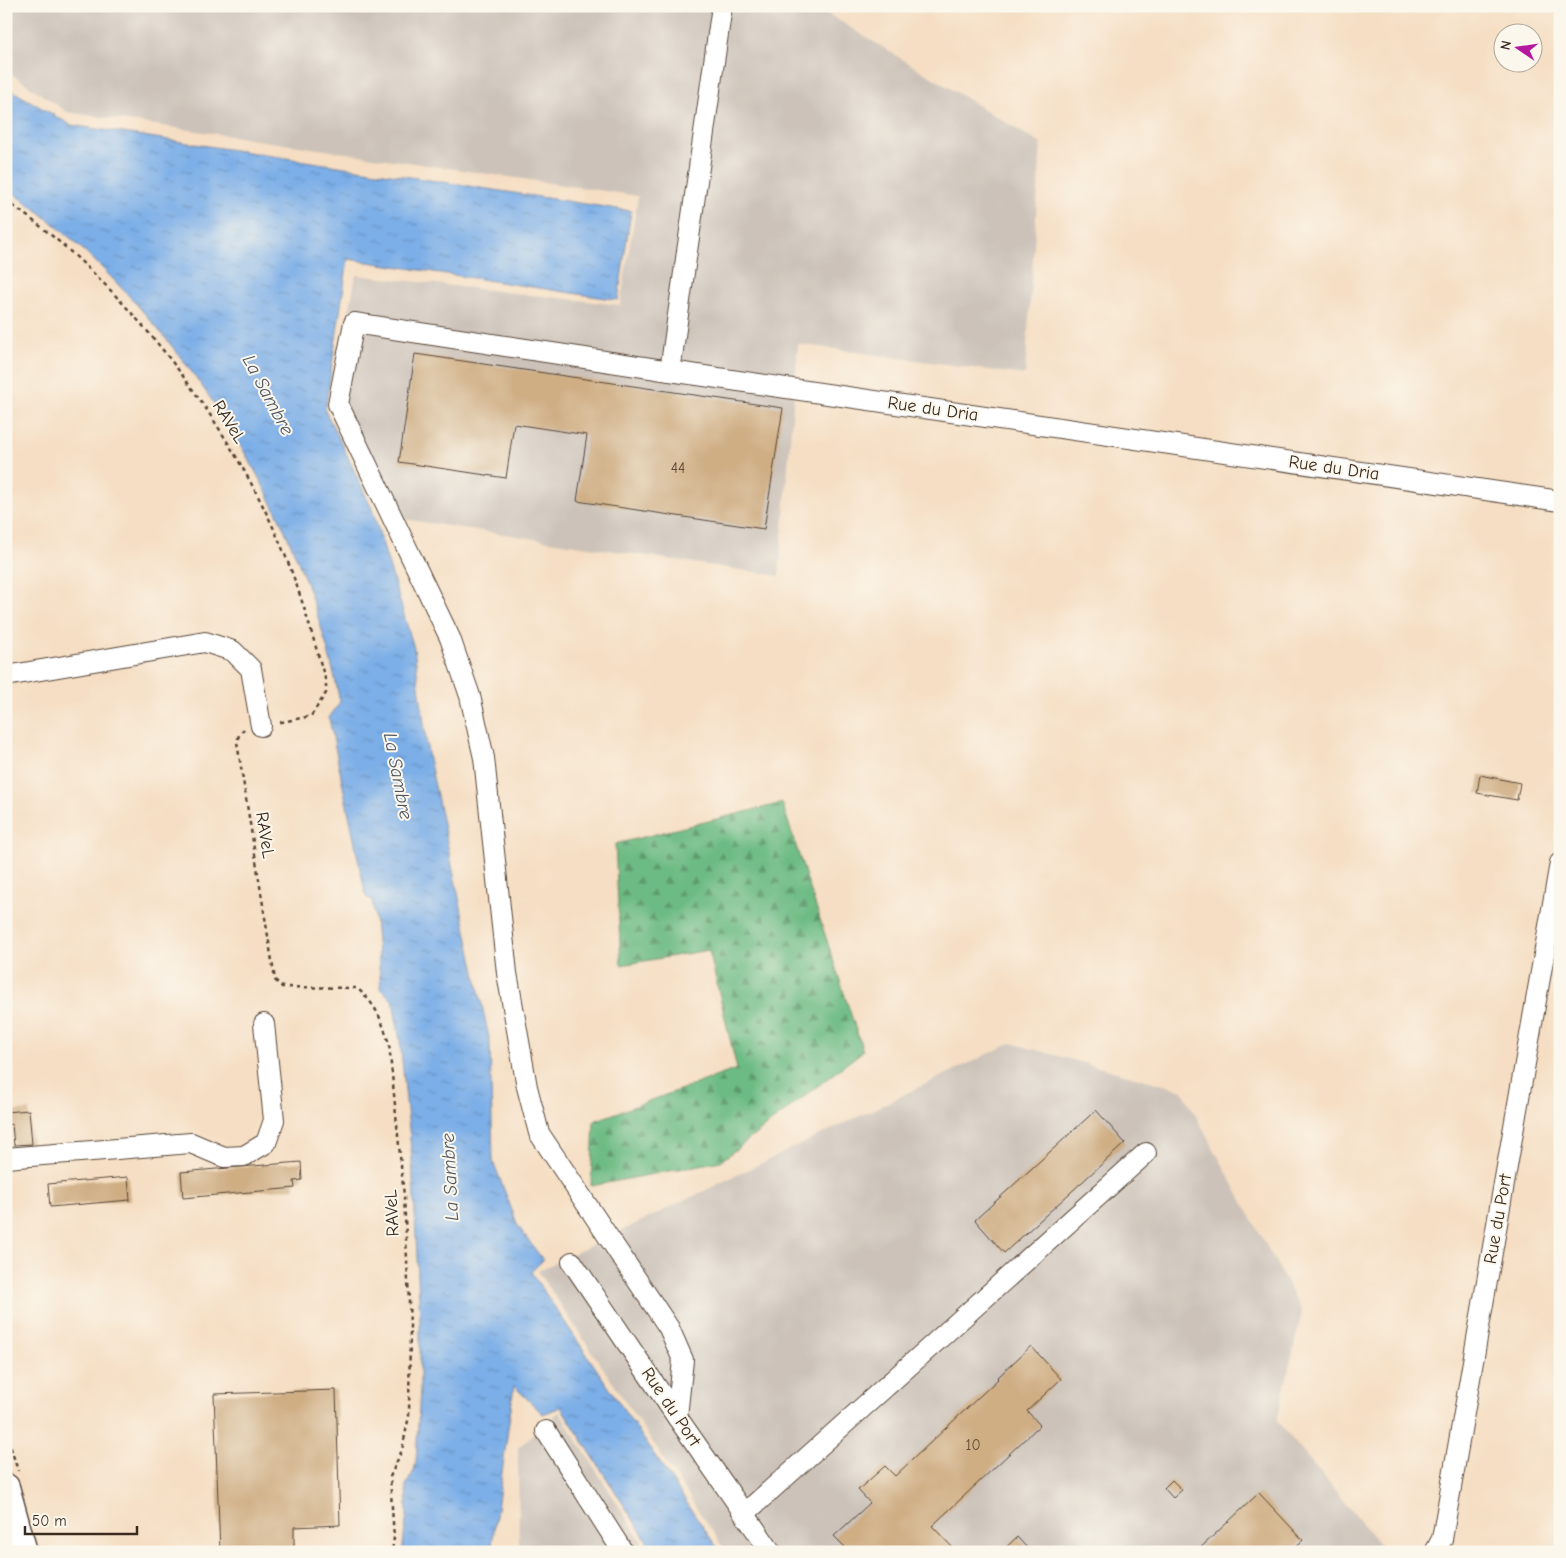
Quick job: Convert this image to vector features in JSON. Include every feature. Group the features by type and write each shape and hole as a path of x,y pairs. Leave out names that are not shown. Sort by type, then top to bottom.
{"main road":[{"path":"6,1487 24,1552"},
{"path":"6,1538 9,1552"}],"street":[{"path":"670,371 722,6"},
{"name":"Rue du Dria","path":"677,1417 683,1360 669,1328 539,1132 527,1087 508,974 484,758 470,696 450,638 338,404 354,322 670,371 1560,501"},
{"path":"6,676 205,642 233,651 251,669 261,726"},
{"name":"Rue du Port","path":"1435,1552 1442,1539 1560,863"},
{"path":"6,1158 191,1144 224,1157 244,1156 266,1143 274,1120 264,1024"},
{"path":"744,1514 1146,1153"},
{"name":"Rue du Port","path":"572,1262 771,1552"},
{"path":"546,1431 622,1552"}],"path":[{"name":"RAVeL","path":"6,201 57,240 96,277 150,334 192,387 226,439 273,527 291,570 326,682 326,693 311,716 244,729 239,734 237,742 274,980 282,988 357,988 371,1001 382,1022 389,1044 404,1196 410,1324 409,1416 402,1450 390,1478 394,1538 392,1552"}],"shaded area":[{"path":"6,6 815,6 1041,144 1025,375 798,344 779,576 403,519 331,409 356,275 620,305 638,196 67,112 6,70"},
{"path":"1011,1043 1182,1090 1302,1311 1277,1421 1386,1552 726,1552 538,1271"},
{"path":"559,1412 648,1552 519,1552 518,1448"}],"green space":[{"path":"782,803 863,1051 721,1161 591,1186 594,1121 737,1069 709,950 621,965 615,844"}],"water":[{"name":"La Sambre","path":"6,87 71,125 631,211 618,300 348,259 325,411 372,509 414,648 428,754 490,1042 493,1161 518,1226 543,1260 531,1272 720,1552 654,1552 561,1407 543,1414 514,1386 491,1552 402,1552 407,1514 406,1485 414,1471 416,1461 420,1389 420,1318 412,1159 400,1041 393,1001 381,989 372,900 366,897 329,718 340,702 326,645 309,590 287,536 262,484 233,434 201,385 166,339 100,266 55,225 6,188"}],"building":[{"path":"415,354 783,408 764,529 577,501 587,435 514,424 506,478 399,462"},
{"path":"1480,775 1520,783 1517,800 1477,793"},
{"path":"29,1110 32,1144 14,1145 12,1124 6,1125 6,1112"},
{"path":"1096,1110 1125,1143 1004,1253 975,1220"},
{"path":"301,1162 302,1180 294,1181 295,1188 183,1198 181,1172"},
{"path":"128,1177 130,1200 50,1207 48,1184"},
{"path":"1031,1346 1061,1379 1027,1411 1040,1425 932,1526 957,1552 850,1552 834,1536 870,1503 858,1490 885,1466 895,1476"},
{"path":"336,1390 340,1525 294,1527 294,1552 220,1552 214,1394"},
{"path":"1172,1480 1182,1490 1173,1498 1164,1488"},
{"path":"1259,1493 1303,1540 1290,1552 1196,1552"},
{"path":"1017,1537 1031,1552 1001,1552"}]}
